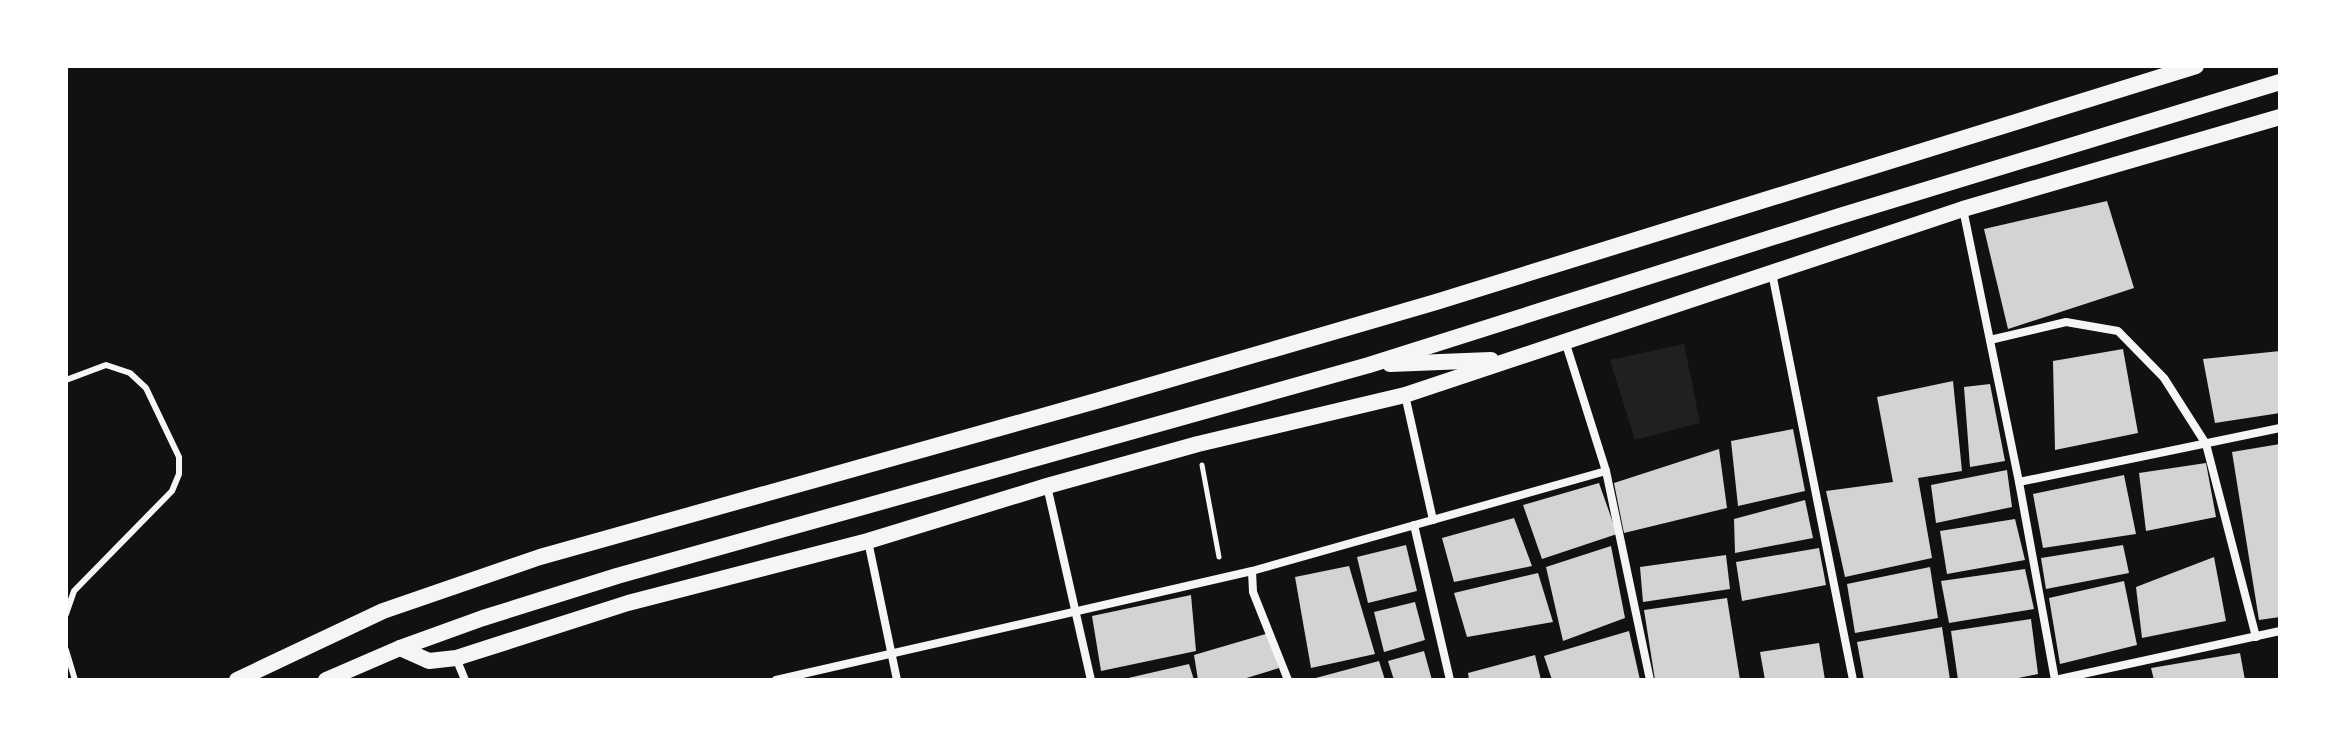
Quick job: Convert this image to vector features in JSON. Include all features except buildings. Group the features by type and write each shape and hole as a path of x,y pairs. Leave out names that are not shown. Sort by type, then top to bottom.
{"main road":[{"path":"237,680 383,611 540,557 1406,311 2196,66"},
{"path":"326,680 400,648 483,618 617,576 1369,365 1840,216 2280,82"},
{"path":"400,648 429,661 456,658 628,603 868,541 1198,444 1405,395 1963,209 2280,117"},
{"path":"1369,365 1509,360"}],"street":[{"path":"1963,209 2019,482 2055,680 2280,631"},
{"path":"1772,271 1853,680"},
{"path":"1990,340 2066,322 2118,331 2164,378 2206,444 2256,637"},
{"path":"1565,341 1606,471 1650,680"},
{"path":"1405,395 1433,520"},
{"path":"2019,482 2280,428"},
{"path":"776,680 1252,571 1606,471"},
{"path":"1047,486 1091,680"},
{"path":"1414,525 1450,680"},
{"path":"868,541 897,680"},
{"path":"1252,571 1253,592 1288,680"},
{"path":"456,658 465,680"}],"lane":[{"path":"66,380 106,365 130,373 146,388 179,457 179,474 172,491 74,591 66,614"},
{"path":"66,650 75,680"}],"path":[{"path":"1198,444 1223,578"}],"shaded area":[{"path":"1684,344 1700,423 1635,440 1610,360"}]}
